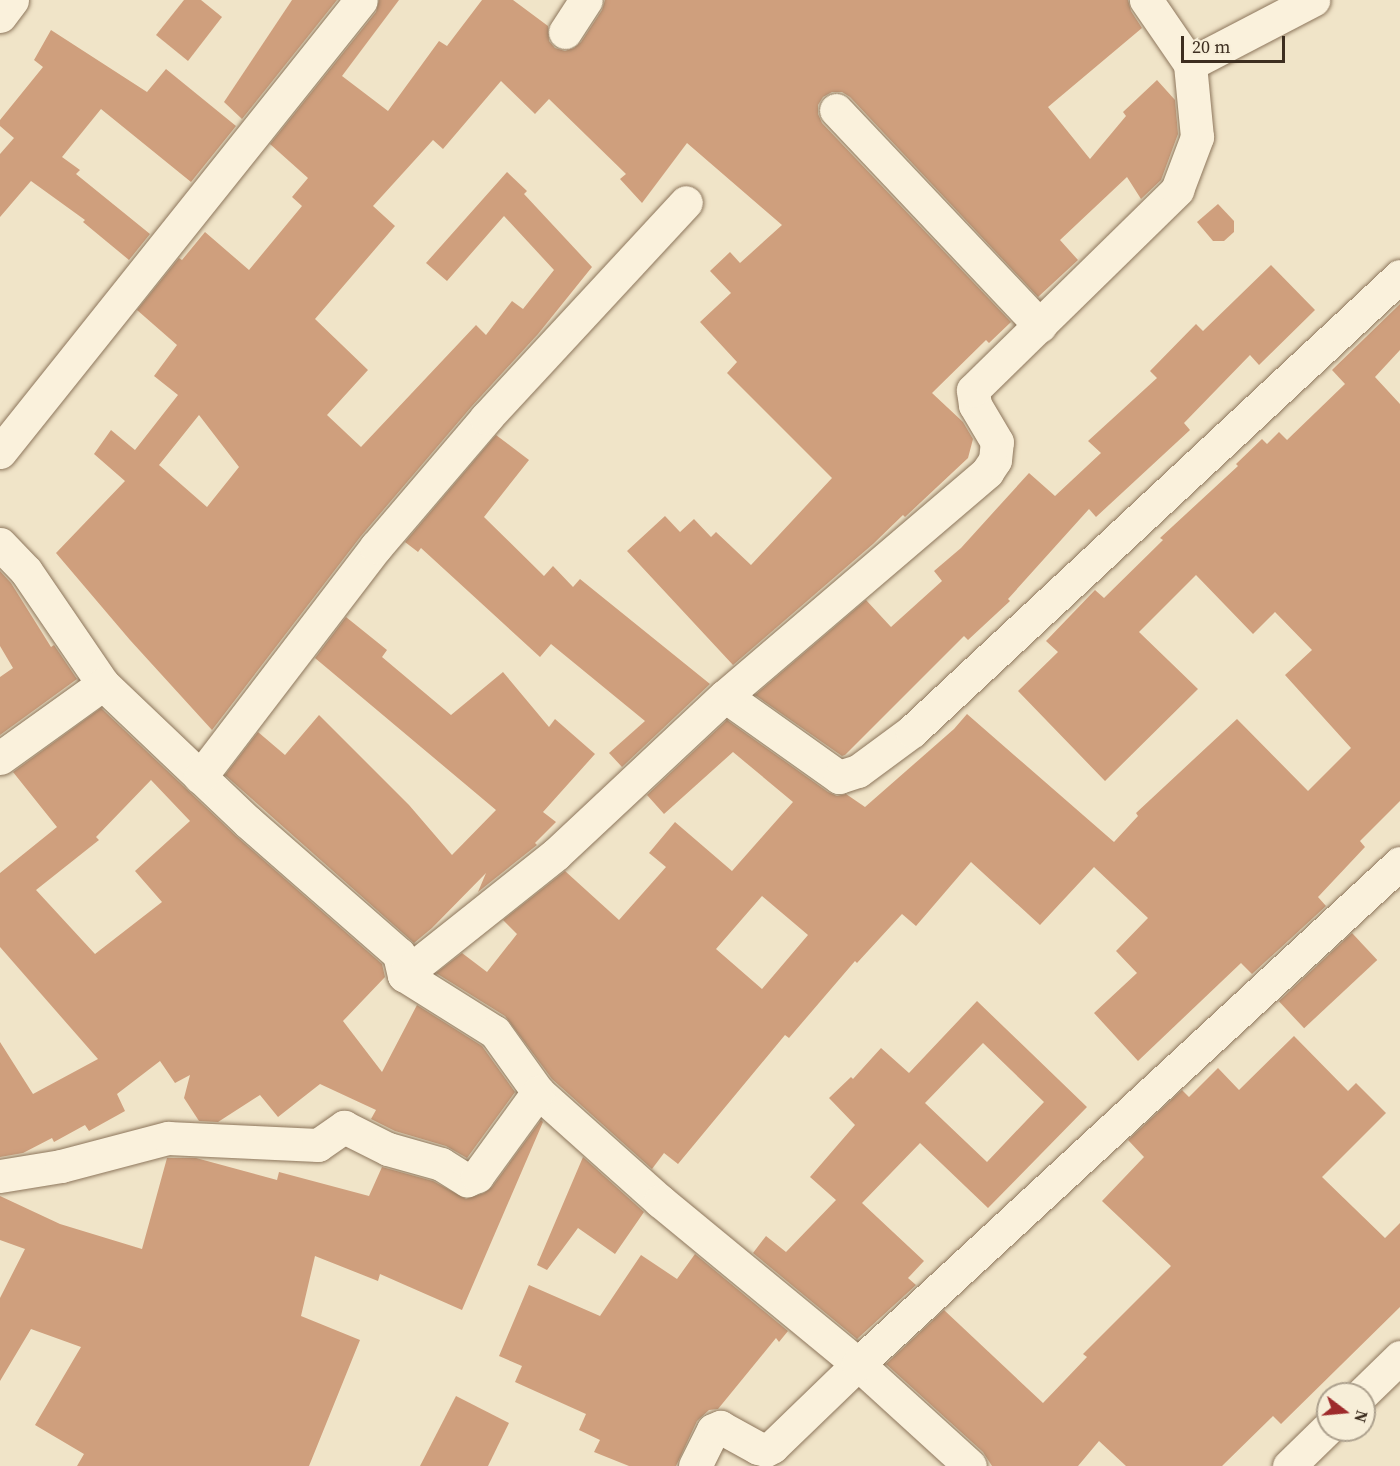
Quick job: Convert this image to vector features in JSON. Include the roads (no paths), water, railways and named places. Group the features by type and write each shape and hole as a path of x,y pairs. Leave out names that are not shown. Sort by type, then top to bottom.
{"street":[{"path":"0,16 12,0"},
{"path":"0,452 361,0"},
{"path":"565,32 586,0"},
{"path":"404,975 556,854 725,696 987,472 995,460 996,441 975,405 973,390 1177,190 1197,137 1190,64 1146,0"},
{"path":"1190,64 1313,0"},
{"path":"836,110 1040,326"},
{"path":"200,777 383,538 486,418 686,202"},
{"path":"725,696 839,777 858,771 912,731 1400,276"},
{"path":"0,544 13,576 103,684 200,777 399,954 404,975 495,1032 538,1092 660,1201 858,1364 969,1466"},
{"path":"0,758 103,684"},
{"path":"695,1466 713,1430 720,1427 758,1448 766,1450 772,1447 858,1364 1400,863"},
{"path":"0,1176 61,1166 168,1138 318,1145 344,1127 388,1149 441,1164 467,1180 477,1176 538,1092"},
{"path":"1374,1382 1400,1357"},
{"path":"1289,1466 1316,1440"}]}
